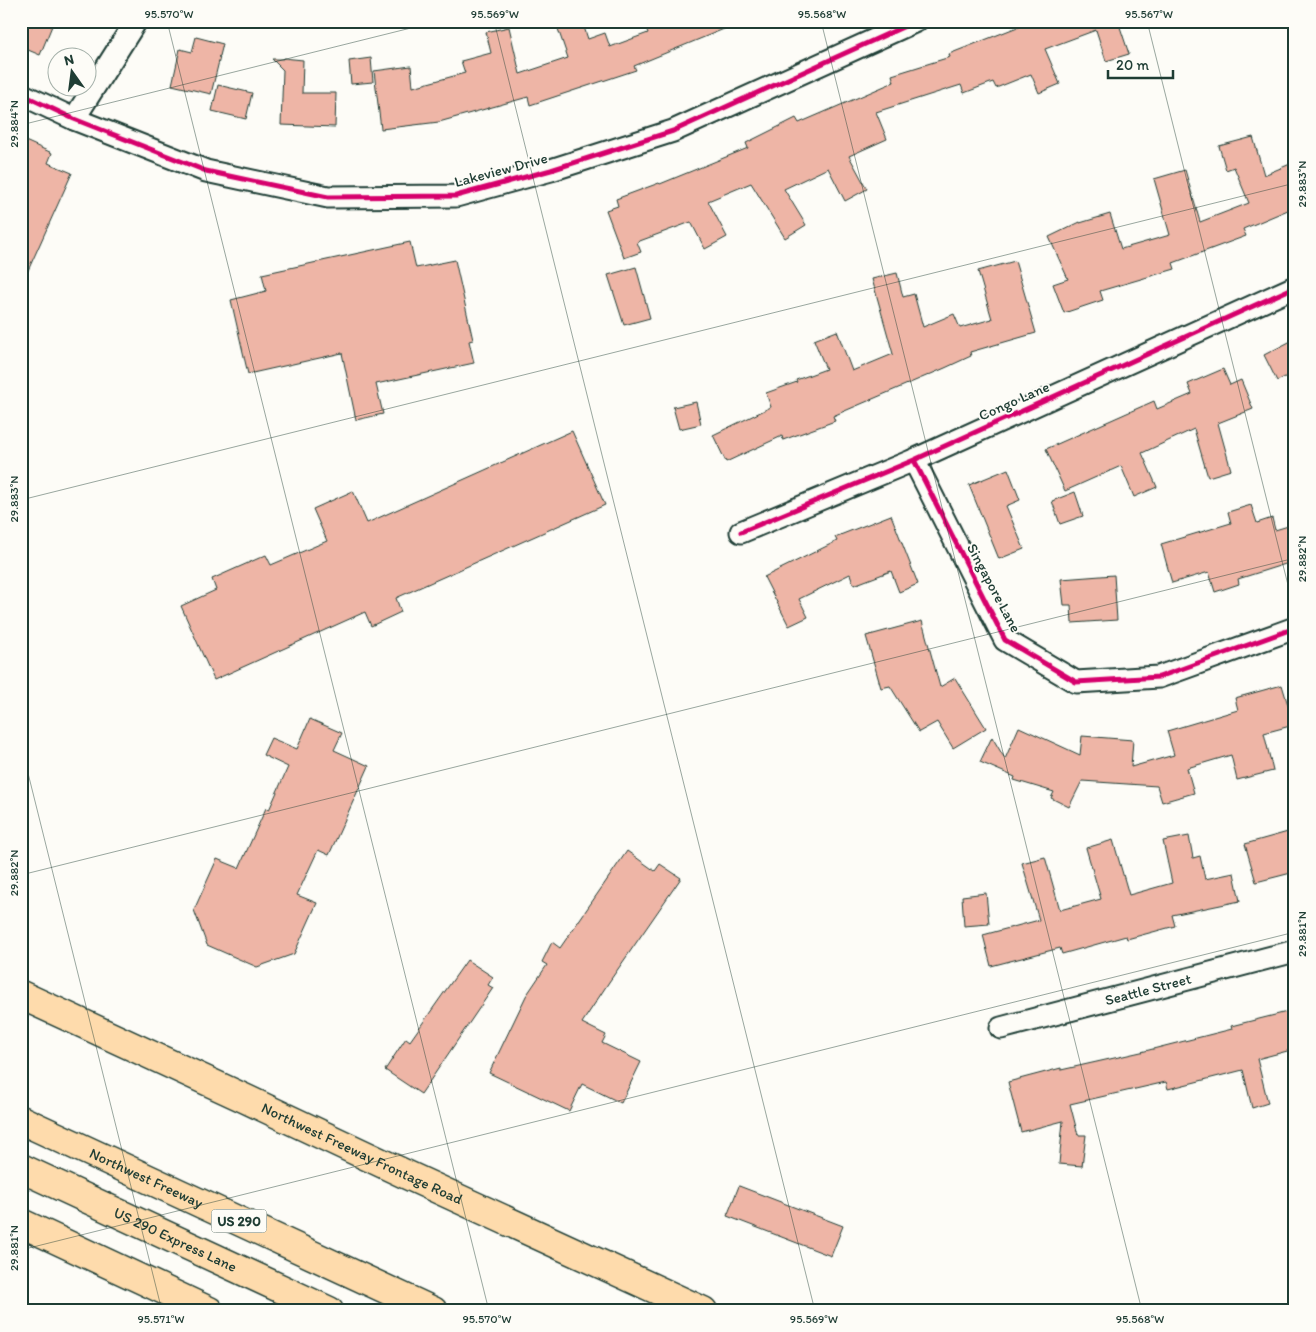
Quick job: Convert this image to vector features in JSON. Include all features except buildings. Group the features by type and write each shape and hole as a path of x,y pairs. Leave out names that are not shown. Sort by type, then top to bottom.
{"main road":[{"name":"Northwest Freeway Frontage Road","path":"21,995 703,1311"},
{"name":"Northwest Freeway","path":"21,1120 433,1311"},
{"name":"US 290 Express Lane","path":"21,1168 329,1311"},
{"path":"21,1223 209,1311"}],"street":[{"path":"74,119 136,21"},
{"name":"Lakeview Drive","path":"21,94 74,119 206,170 328,197 456,196 551,170 673,131 916,21"},
{"name":"Congo Lane","path":"741,532 914,460 1295,288"},
{"name":"Singapore Lane","path":"914,460 1005,640 1076,682 1159,676 1295,628"},
{"name":"Seattle Street","path":"1001,1028 1295,951"}],"cycle path":[{"path":"21,94 74,119 206,171 328,197 456,196 551,170 673,131 916,21"},
{"path":"741,532 914,460 1295,287"},
{"path":"914,460 1005,640 1076,682 1159,677 1295,628"}]}
